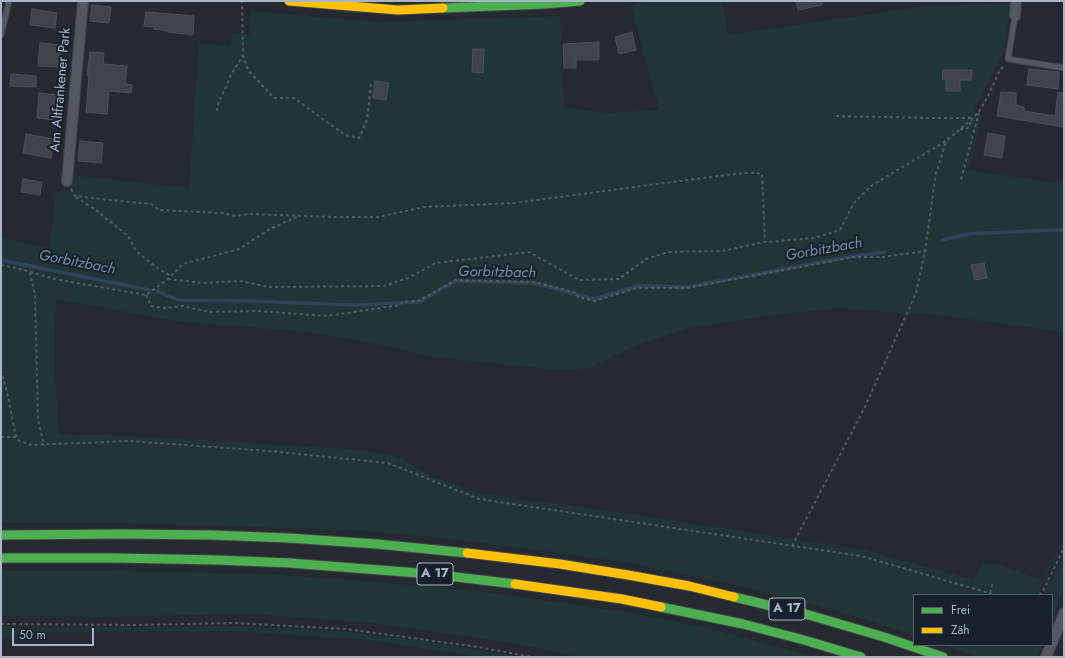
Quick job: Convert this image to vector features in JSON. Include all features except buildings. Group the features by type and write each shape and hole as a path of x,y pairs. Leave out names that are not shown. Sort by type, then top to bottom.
{"main road":[{"path":"289,1 361,4 398,10 580,1"},
{"name":"A 17","path":"1,535 124,534 288,538 377,544 492,555 560,564 689,586 809,615 884,637 943,657"},
{"name":"A 17","path":"1,558 115,558 290,563 431,574 486,580 614,598 683,611 743,624 861,657"}],"street":[{"name":"Am Altfrankener Park","path":"67,181 83,1"},
{"path":"1015,16 1016,1"},
{"path":"1053,641 1064,613"},
{"path":"1046,657 1051,646"}],"lane":[{"path":"1,35 9,1"},
{"path":"1015,16 1008,59 1064,68"}],"path":[{"path":"242,1 243,55 248,70 274,98 294,98 345,135 359,138 367,120 372,83"},
{"path":"217,112 218,104 231,75 243,55"},
{"path":"961,179 979,112 998,74 1008,59"},
{"path":"168,279 204,283 240,281 269,287 384,286 408,278 436,263 529,252 579,280 619,279 646,259 668,252 722,251 765,242 814,238 840,230 854,203 871,186 946,141 960,129 966,129 969,127 971,120 979,112"},
{"path":"836,116 969,118 975,116"},
{"path":"792,546 865,407 916,293 925,252 936,173 946,141"},
{"path":"75,196 151,204 159,210 222,213 235,216 250,214 378,217 424,207 514,203 725,175 756,173 762,174 765,242"},
{"path":"67,181 75,196 93,208 128,236 136,251 157,268 172,276"},
{"path":"1,265 54,279 146,295 172,276 183,264 239,249 270,229 299,216"},
{"path":"146,295 151,306 164,308 182,306 210,312 258,311 327,316 400,305 402,302 418,301 456,280 535,282 577,293 578,297 594,300 637,288 687,288 854,257 883,257 925,252"},
{"path":"30,272 35,295 38,419 44,445"},
{"path":"1,370 16,437 19,441 31,446 129,441 268,451 388,463 479,499 861,556 993,594"},
{"path":"1,437 16,437"},
{"path":"1041,594 1064,548"},
{"path":"990,593 993,582"},
{"path":"1,624 135,625 235,622 346,629 478,647 532,657"}],"green space":[{"path":"647,1 722,1 728,35 919,7 1011,3 1004,52 974,110 982,115 972,158 966,170 1064,184 1064,333 930,314 910,314 843,308 781,314 688,328 639,344 589,368 559,370 433,357 341,337 296,331 174,321 56,299 54,359 59,434 108,435 350,449 390,455 406,461 433,477 477,493 589,508 864,550 974,580 983,563 996,564 1043,581 1064,540 1064,544 1037,594 913,594 913,635 805,602 735,585 629,563 440,538 352,530 122,523 1,523 1,238 50,248 56,191 71,192 71,175 189,188 199,43 231,46 232,33 249,35 251,11 379,22 560,16 564,107 607,113 659,110 631,6"},
{"path":"1064,556 1064,588 1053,616 1053,594 1045,594"},
{"path":"1,571 114,571 269,574 485,592 626,612 711,629 816,657 579,657 543,649 472,637 373,623 253,614 89,617 1,616"},
{"path":"238,626 351,632 424,641 518,657 482,657 368,640 231,631 31,632 1,639 1,627"},
{"path":"946,646 1042,646 1037,657 976,657"}],"waterway":[{"name":"Gorbitzbach","path":"942,240 968,234 1064,230"},
{"name":"Gorbitzbach","path":"157,291 178,300 353,305 419,302 456,281 534,283 594,299 637,286 687,287 854,256 885,252"},
{"name":"Gorbitzbach","path":"1,260 149,290"}],"traffic: fast":[{"path":"443,8 580,1"},
{"path":"1,535 211,535 377,544 467,553"},
{"path":"1,558 115,558 290,563 431,574 515,584"},
{"path":"734,597 809,615 884,637 943,657"},
{"path":"661,607 743,624 861,657"}],"traffic: slow":[{"path":"289,1 398,10 443,8"},
{"path":"467,553 560,564 628,575 689,586 734,597"},
{"path":"515,584 622,599 661,607"}]}
